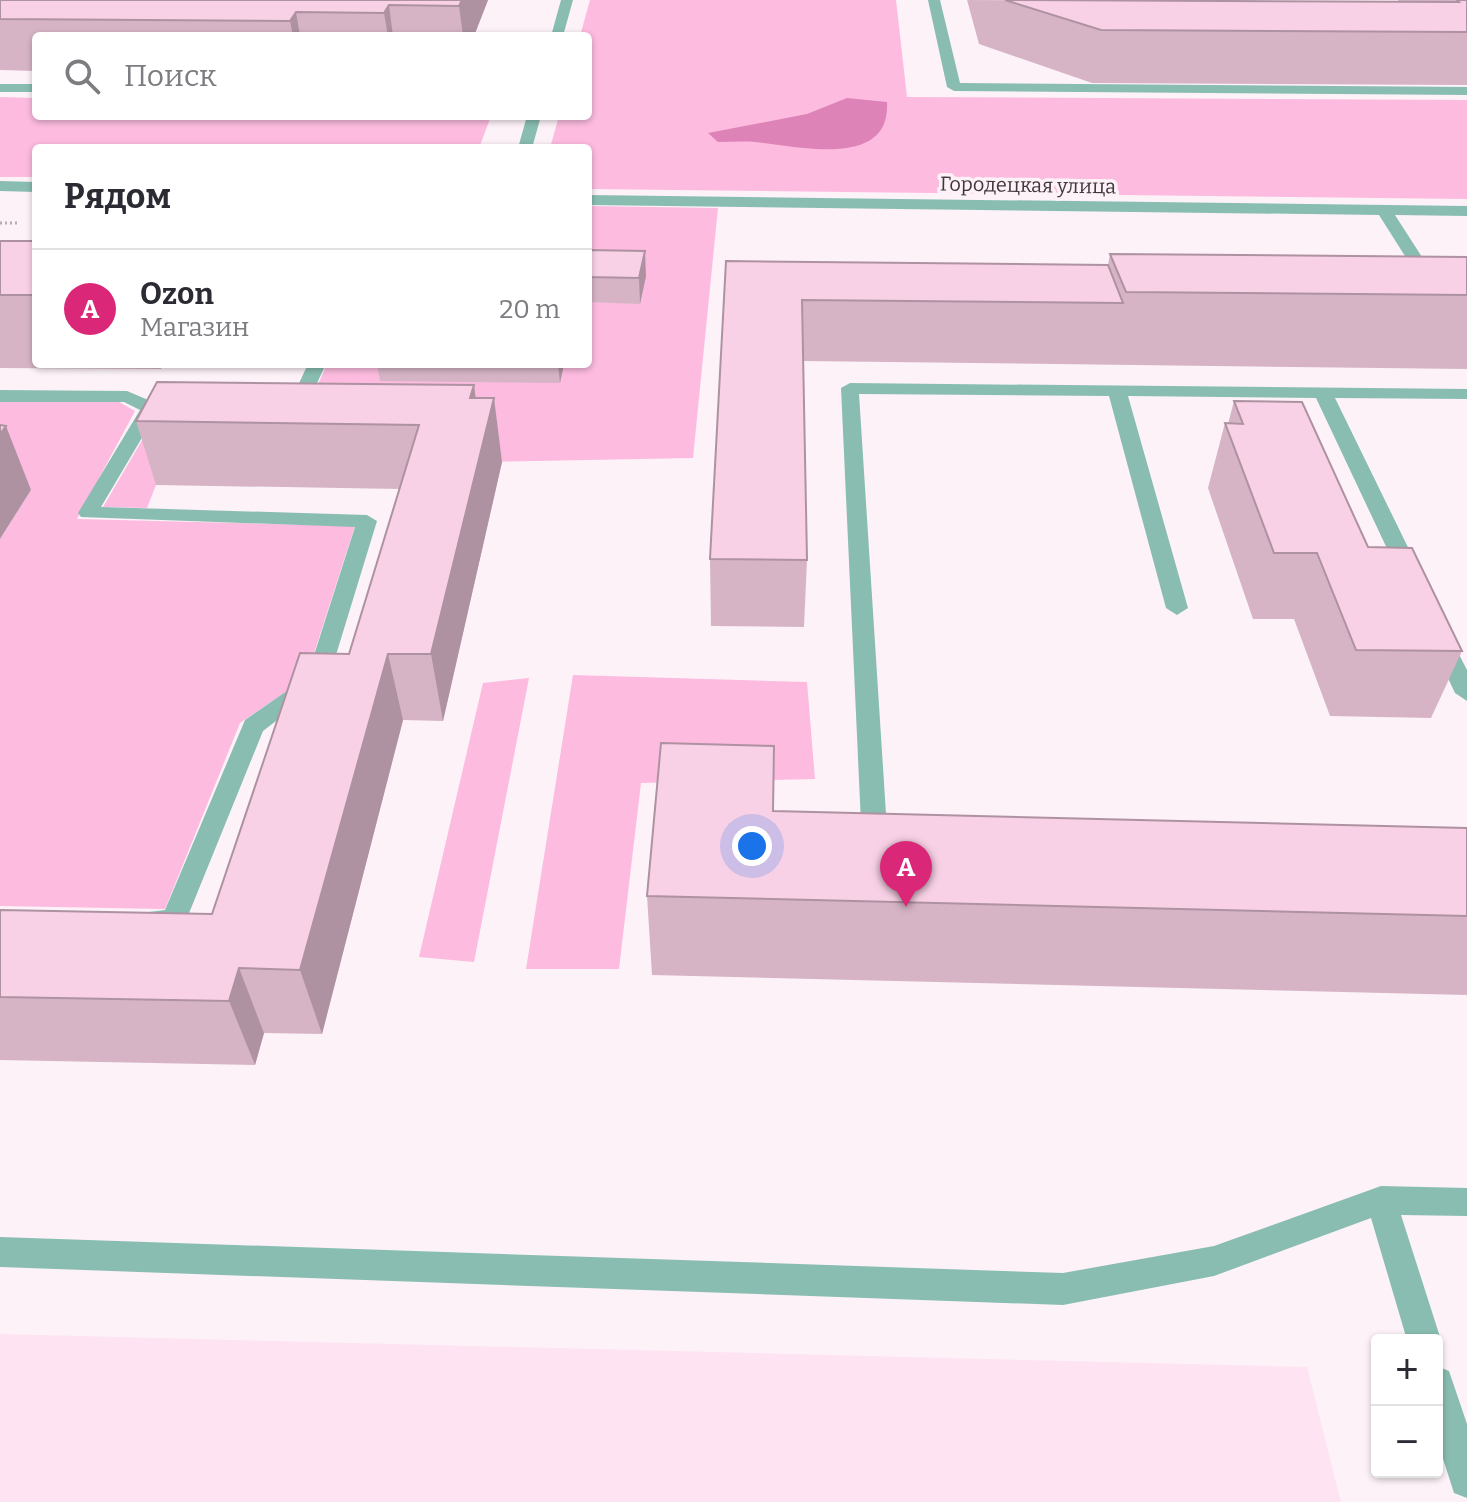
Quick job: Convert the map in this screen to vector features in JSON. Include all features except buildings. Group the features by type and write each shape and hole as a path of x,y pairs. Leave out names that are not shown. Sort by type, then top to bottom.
{"street":[{"path":"558,32 567,0"},
{"path":"934,0 954,87 1467,91"},
{"path":"0,88 32,88"},
{"path":"526,144 533,120"},
{"path":"0,186 32,187"},
{"name":"Городецкая улица","path":"592,200 1467,211"},
{"path":"1384,210 1444,303"},
{"path":"283,409 298,410 315,368"},
{"path":"891,853 875,852 850,388 1467,394"},
{"path":"1117,391 1177,608"},
{"path":"1323,393 1419,593"},
{"path":"0,396 127,397 150,408 179,409"},
{"path":"127,920 174,921 253,726 317,681 367,521 88,513 150,408"},
{"path":"1433,622 1467,693"},
{"path":"1381,1200 1422,1334"},
{"path":"0,1252 1063,1289 1214,1261 1381,1200 1467,1202"},
{"path":"1443,1402 1467,1480"}],"shaded area":[{"path":"590,0 896,0 907,97 1467,100 1467,199 592,189 592,144 551,144 558,120 592,120 592,32 581,32"},
{"path":"0,97 32,98 32,120 490,120 480,144 32,144 32,177 0,177"},
{"path":"847,98 887,102 884,123 874,138 858,146 816,149 755,142 718,142 708,133 807,114"},
{"path":"592,206 718,208 693,458 479,462 156,485 147,508 103,507 158,413 305,414 325,368 592,368"},
{"path":"0,401 119,402 135,411 77,519 355,526 306,678 240,723 165,909 0,906 0,539 31,490 0,489"},
{"path":"573,675 807,682 815,779 641,783 619,969 526,969"},
{"path":"529,678 474,962 419,957 483,683"},
{"path":"0,1334 1307,1367 1341,1502 0,1502"}],"place":[{"name":"Ozon","path":"906,907"}]}
